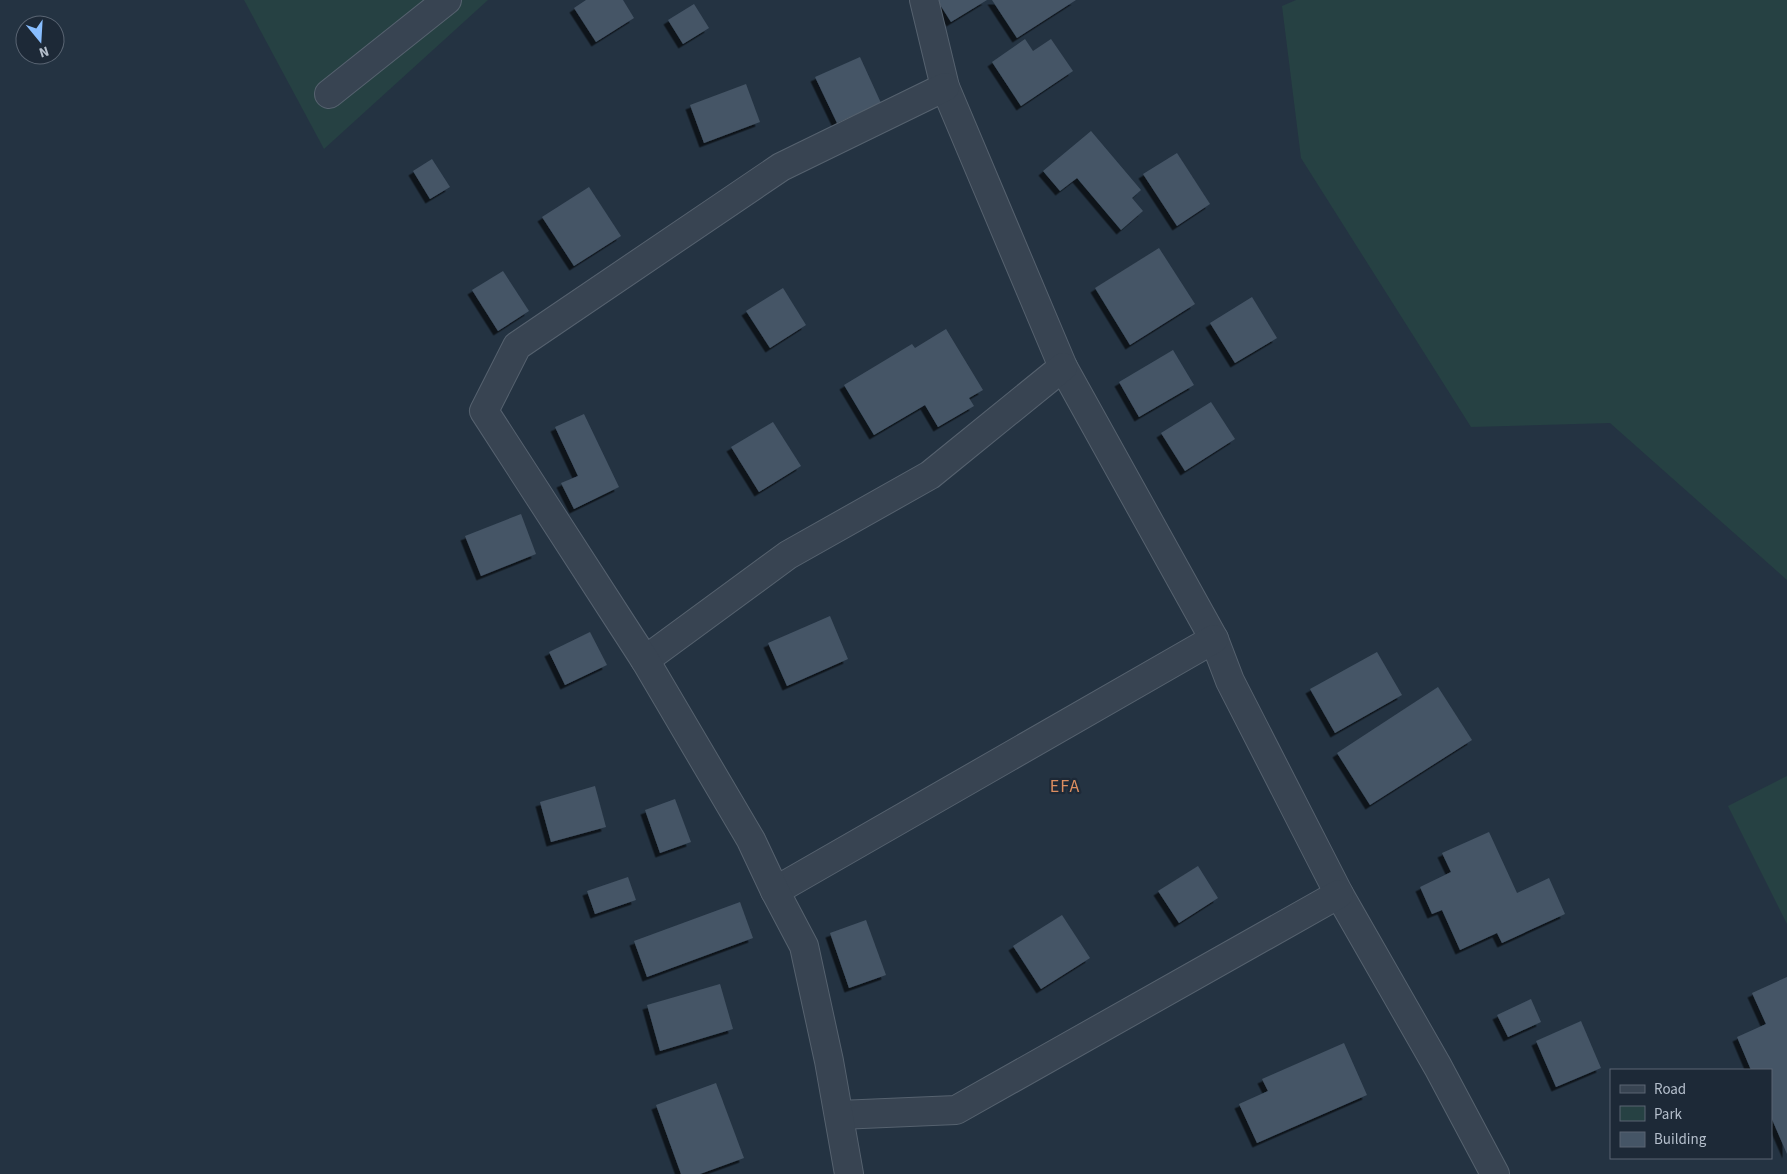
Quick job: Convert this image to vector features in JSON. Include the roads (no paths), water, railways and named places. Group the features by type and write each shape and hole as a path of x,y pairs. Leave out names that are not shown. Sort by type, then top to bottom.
{"street":[{"path":"329,94 447,0"},
{"path":"924,0 944,87 1062,367 1214,640 1230,682 1339,894 1438,1067 1495,1174"},
{"path":"849,1174 829,1060 804,946 751,840 645,660 484,411 517,346 781,167 944,87"},
{"path":"645,660 788,555 930,475 1062,367"},
{"path":"775,891 1214,640"},
{"path":"839,1115 956,1110 1339,894"}],"district":[{"name":"EFA","path":"1065,786"}]}
